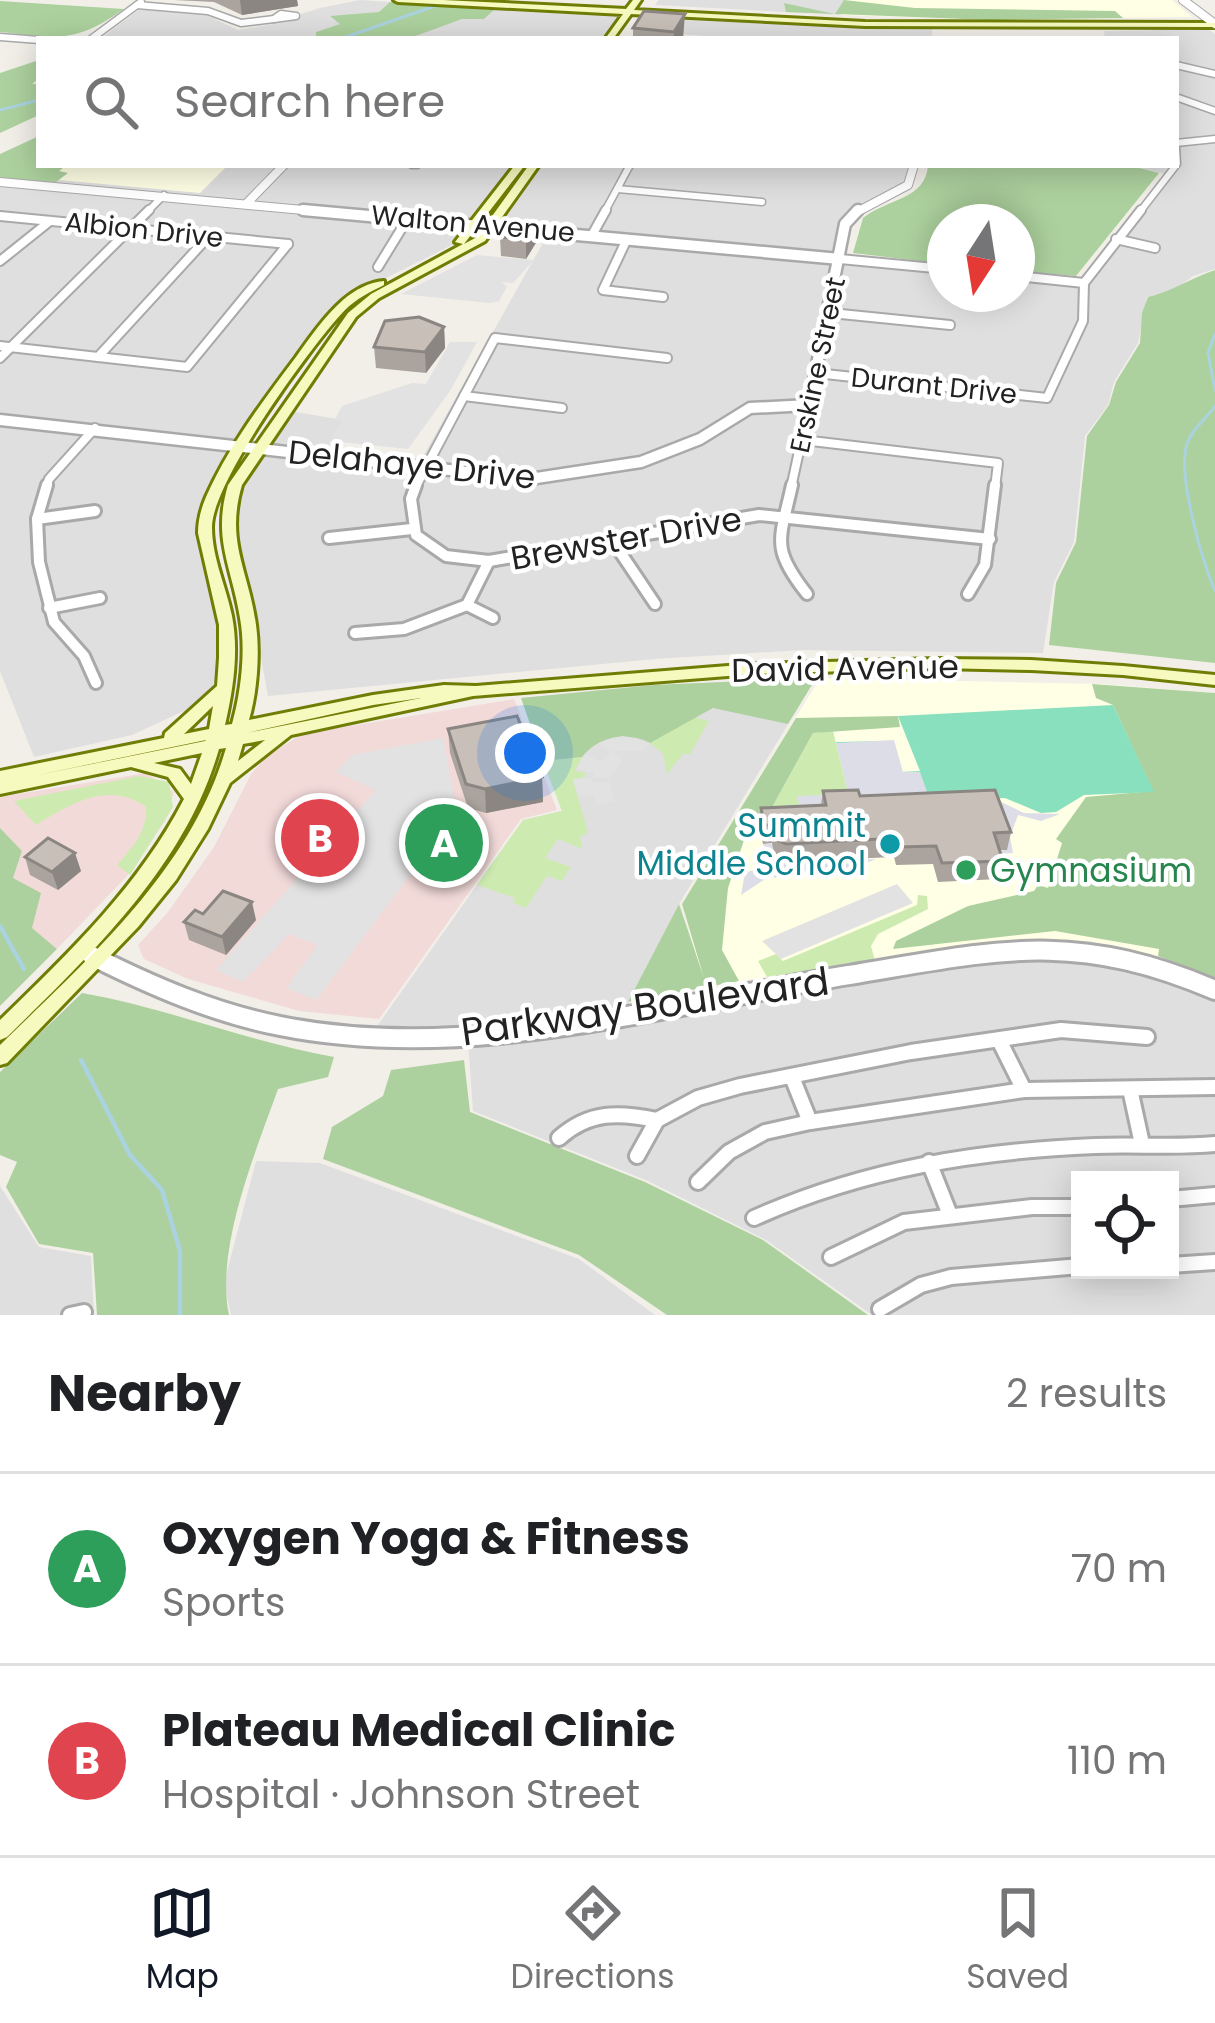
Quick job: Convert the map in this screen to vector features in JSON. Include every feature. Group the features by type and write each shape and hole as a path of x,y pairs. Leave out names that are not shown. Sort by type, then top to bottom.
{"main road":[{"path":"398,0 638,8"},
{"path":"455,0 953,26 1214,23"},
{"path":"612,36 638,8"},
{"path":"624,36 638,8"},
{"path":"485,225 518,168"},
{"path":"0,1032 90,955 164,851 193,799 214,737 226,623 205,542 212,493 351,299 449,250 485,225 532,168"},
{"path":"0,1057 90,955 185,859 226,780 245,698 250,640 225,518 249,447"},
{"name":"David Avenue","path":"0,788 128,762 214,737 444,690 476,692 783,667 964,665 1209,679"},
{"path":"165,741 221,690"},
{"path":"226,780 288,723 245,698"},
{"name":"David Avenue","path":"0,777 165,741 214,737"},
{"path":"128,762 174,773 193,799"}],"street":[{"path":"1183,0 1214,23"},
{"path":"95,36 140,3 207,10 227,22 221,27 274,19"},
{"path":"0,37 36,40"},
{"path":"1179,66 1215,74"},
{"path":"1179,98 1215,107"},
{"path":"1179,145 1215,140"},
{"path":"248,203 281,168"},
{"path":"592,236 628,168"},
{"name":"Erskine Street","path":"807,594 782,562 779,541 849,218 908,185 913,168"},
{"name":"Durant Drive","path":"815,373 1047,398 1083,321 1084,283 1174,168"},
{"name":"Walton Avenue","path":"0,182 927,267"},
{"path":"618,189 762,202"},
{"path":"0,358 5,347 164,195"},
{"name":"Albion Drive","path":"0,216 288,244 187,367 98,357"},
{"path":"378,267 408,218"},
{"path":"0,260 50,221"},
{"path":"5,347 98,357 208,237"},
{"path":"627,239 603,290 663,297"},
{"path":"1116,239 1155,248"},
{"path":"1035,278 1084,283"},
{"path":"831,313 950,325"},
{"path":"328,538 412,529 411,499 424,469 495,338 667,358"},
{"path":"464,396 562,408"},
{"name":"Delahaye Drive","path":"0,420 509,479 565,476 675,451 752,406 809,405"},
{"path":"95,428 49,479 37,519 56,626 85,656 96,683"},
{"path":"803,440 998,463 985,565 968,594"},
{"path":"37,519 94,511"},
{"name":"Brewster Drive","path":"412,529 423,543 446,556 489,561 614,544 729,517 785,515 989,539"},
{"path":"614,544 655,604"},
{"path":"355,633 404,629 467,605 489,561"},
{"path":"50,608 100,598"},
{"path":"467,605 493,618"},
{"name":"Parkway Boulevard","path":"90,955 176,997 239,1017 338,1035 401,1039 514,1031 1027,947 1117,954 1215,990"},
{"path":"637,1156 657,1120 698,1098 911,1052 1060,1030 1136,1040 1148,1037"},
{"path":"1000,1042 1024,1090"},
{"path":"792,1077 810,1122"},
{"path":"698,1182 728,1152 765,1132 810,1122 1024,1090 1215,1087"},
{"path":"1130,1089 1142,1144"},
{"path":"559,1138 596,1114 624,1112 657,1120"},
{"path":"754,1218 799,1194 981,1151 1215,1144"},
{"path":"929,1162 950,1215"},
{"path":"1179,1198 1215,1195"},
{"path":"831,1257 904,1222 1071,1208"},
{"path":"1179,1264 1215,1262"},
{"path":"880,1310 921,1285 951,1277 1071,1267"}],"shaded area":[{"path":"360,0 390,2 379,12 332,17 341,24 316,32 316,36 104,36 141,8 204,14 238,30 298,20 301,14"},
{"path":"659,0 846,0 841,15 655,5"},
{"path":"846,0 1172,0 1192,17 990,20 841,15"},
{"path":"494,10 624,16 610,36 412,36 462,19 484,19"},
{"path":"654,16 933,27 932,36 707,36 635,31"},
{"path":"1208,29 1215,34 1215,72 1179,64 1179,36 1105,36 1104,31"},
{"path":"1179,68 1215,75 1215,269 1193,276 1175,290 1147,297 1138,343 1114,382 1108,405 1085,436 1074,542 1054,582 1043,653 802,650 655,659 268,696 235,518 239,487 284,410 343,420 326,450 421,460 548,234 494,227 535,168 909,168 906,179 892,192 845,217 836,237 840,260 927,269 927,312 1035,312 1035,280 1084,284 1169,175 1141,168 1179,168"},
{"path":"44,168 518,168 466,238 360,291 222,465 203,503 198,530 221,646 218,681 209,696 192,713 184,711 132,735 34,757 0,671 0,183"},
{"path":"50,168 225,168 200,193 38,178"},
{"path":"477,255 534,260 513,283 502,282 507,287 499,301 401,294"},
{"path":"450,342 477,342 450,391 408,449 331,441 342,421 335,419 342,406 412,383 426,384"},
{"path":"816,678 679,904 625,1009 505,1027 373,1032 523,820 562,811 521,698 654,685"},
{"name":"Summit Middle School","path":"820,678 1101,684 1215,693 1215,978 1158,956 1087,941 1021,940 705,986 682,904"},
{"path":"514,699 557,810 521,819 379,1019 299,1011 188,979 144,959 138,945 214,847 251,774 267,756 302,734"},
{"path":"623,736 650,743 642,751 614,751 623,761 609,778 592,778 594,773 576,769 585,754 600,761 611,752 598,743"},
{"path":"443,738 457,813 316,1000 286,988 318,945 289,934 243,982 216,970 376,790 336,772 352,755"},
{"path":"894,740 903,772 920,772 931,803 995,799 1024,813 1060,814 1041,821 1018,815 1010,837 1013,853 991,854 1006,849 779,808 799,804 797,796 822,795 825,802 850,800 836,743"},
{"path":"146,773 174,792 165,821 127,876 57,949 31,928 13,878 22,851 0,828 0,797"},
{"path":"592,778 593,783 609,782 615,801 596,805 594,795 578,797 573,779"},
{"path":"776,843 785,862 876,859 833,877 828,870 771,875 741,895 745,873 772,863 763,844"},
{"path":"897,884 913,903 781,959 762,941"},
{"path":"1086,949 1215,992 1215,1315 872,1315 766,1240 648,1181 473,1111 468,1041 883,970"},
{"path":"256,1161 320,1163 579,1259 655,1315 231,1315 224,1283"},
{"path":"0,1186 39,1247 91,1256 94,1315 0,1315"}],"green space":[{"path":"844,0 915,8 1115,11 1123,18 990,20 835,14"},
{"path":"0,1 124,9 78,33 37,36 0,32"},
{"path":"390,2 494,10 484,19 462,19 415,36 316,36 340,24 330,16 379,12"},
{"path":"784,3 835,14 786,12"},
{"path":"36,61 32,84 36,84 36,116 0,133 0,73"},
{"path":"36,137 36,168 63,168 59,171 68,173 56,182 0,180 0,154"},
{"path":"928,168 1140,168 1159,173 1076,276 1035,273 1035,204 927,204 927,262 853,253 863,218 920,185"},
{"path":"1215,270 1215,663 1049,645 1056,583 1076,542 1087,436 1109,405 1116,382 1140,343 1148,297"},
{"path":"816,678 788,724 713,708 650,743 613,738 596,744 582,757 543,761 521,698 654,685"},
{"path":"1092,684 1215,693 1215,978 1158,956 1159,949 1055,931 893,949 896,941 968,906 1034,891 1038,885 1048,888 1062,843 1056,839 1086,797 1153,791 1113,705 1096,698"},
{"path":"1113,705 1154,792 1084,795 1056,812 1041,813 1005,798 851,803 836,742 890,741 899,772 920,771 898,716"},
{"path":"898,716 900,727 813,733 770,811 751,819 728,888 722,950 739,981 628,1002 679,904 704,978 682,904 796,718"},
{"path":"692,717 709,721 690,754 683,754 667,774 663,754 650,743"},
{"path":"833,731 850,801 770,811 813,733"},
{"path":"582,757 575,771 586,773 573,780 588,832 580,837 582,849 558,839 545,858 571,867 562,881 547,876 526,908 513,903 515,898 477,885 523,820 562,811 543,761"},
{"path":"139,776 169,782 173,807 130,875 117,865 141,832 146,807 118,795 103,795 76,803 36,825 14,801"},
{"path":"0,828 22,851 13,878 41,893 32,928 57,949 0,1006"},
{"path":"918,895 927,896 928,909 878,934 871,946 875,961 767,977 758,961 776,954 783,961 917,905"},
{"path":"82,993 334,1057 328,1077 278,1089 232,1231 226,1289 229,1315 97,1315 93,1253 39,1244 6,1187 17,1162 0,1155 0,1072"},
{"path":"464,1060 470,1112 645,1182 763,1240 868,1315 667,1315 579,1255 323,1159 332,1127 383,1096 391,1070"}],"building":[{"path":"644,11 685,14 674,32 633,28"},
{"path":"536,222 526,239 500,237 507,226"},
{"path":"419,317 444,327 425,352 374,347 385,321"},
{"path":"517,716 542,777 485,789 466,784 448,729"},
{"name":"Summit Middle School","path":"858,790 860,796 995,790 1011,832 994,833 1003,861 942,863 936,846 899,847 897,838 786,844 777,840 774,825 764,825 761,808 826,805 823,791"},
{"path":"48,838 75,853 52,872 25,857"},
{"path":"223,891 252,902 222,937 184,922 195,910 203,914"}],"waterway":[{"path":"349,36 435,6"},
{"path":"0,110 36,101"},
{"path":"1215,334 1208,353 1215,390"},
{"path":"1215,406 1189,439 1185,458 1192,518 1215,591"},
{"path":"0,926 24,969"},
{"path":"81,1060 130,1155 162,1190 180,1251 180,1315"}],"place":[{"name":"Plateau Medical Clinic","path":"320,838"},
{"name":"Oxygen Yoga & Fitness","path":"444,843"},
{"name":"Summit Middle School","path":"890,844"},
{"name":"Gymnasium","path":"966,870"}]}
